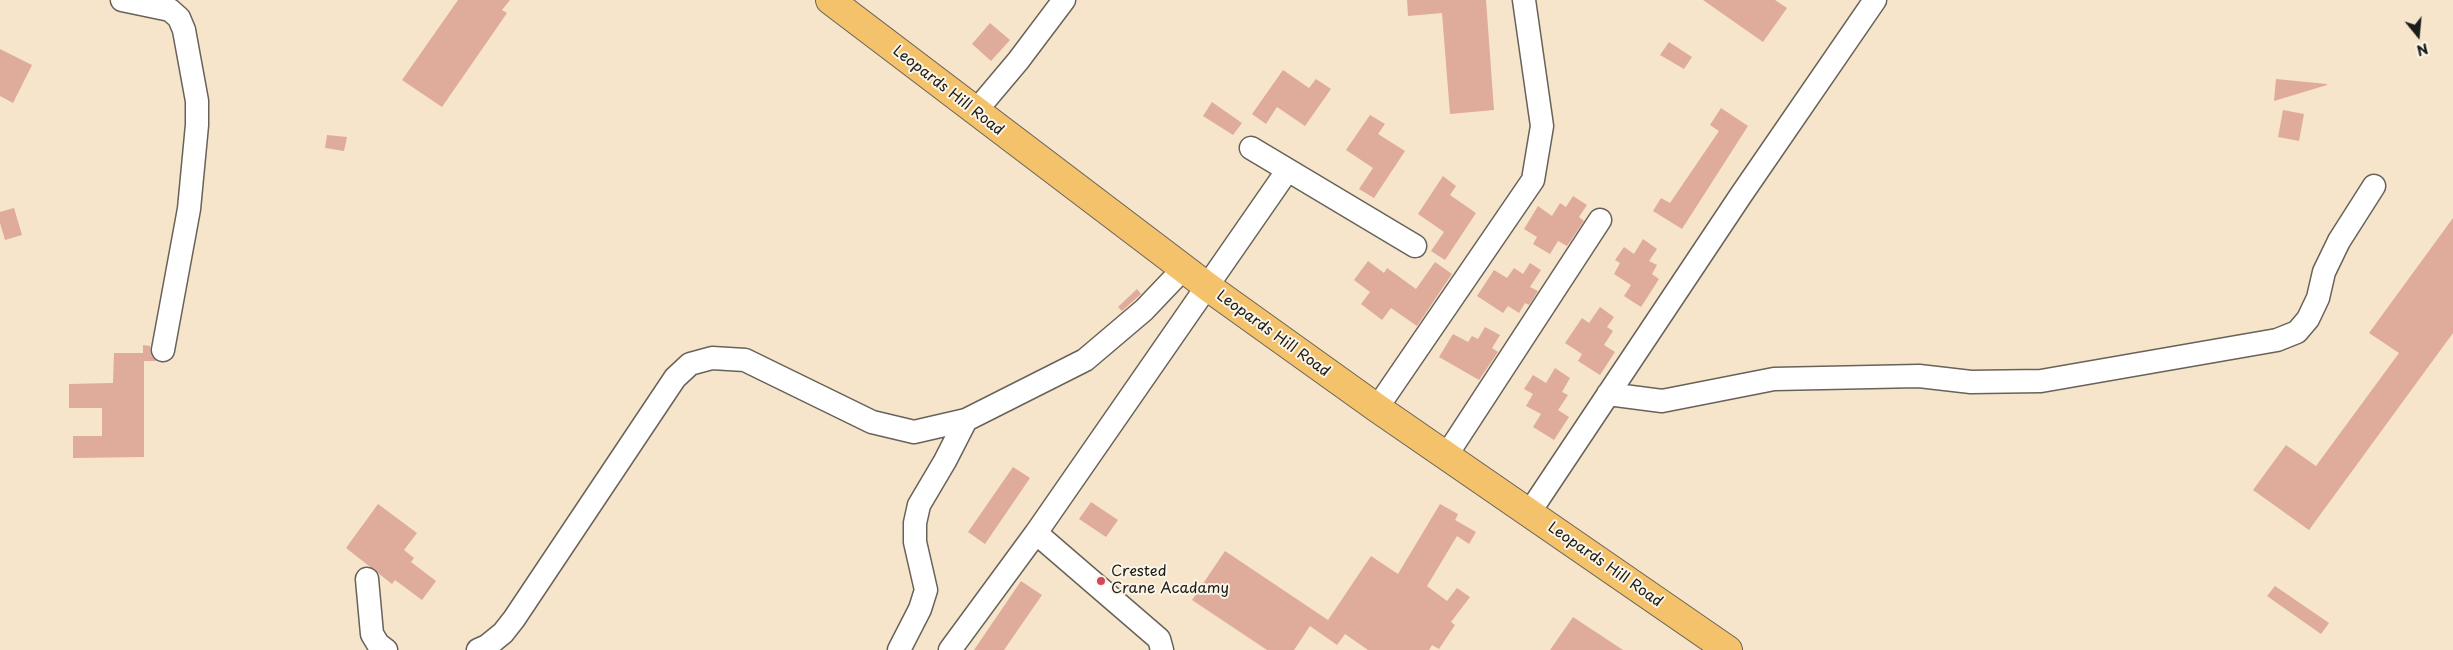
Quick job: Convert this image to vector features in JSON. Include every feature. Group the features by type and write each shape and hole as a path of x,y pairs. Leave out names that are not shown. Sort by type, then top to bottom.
{"main road":[{"name":"Leopards Hill Road","path":"830,0 975,112 1208,287 1377,408 1728,650"}],"street":[{"path":"122,0 170,10 179,18 184,30 197,101 197,125 189,209 163,350"},
{"path":"975,112 1018,61 1064,0"},
{"path":"1377,408 1533,180 1542,126 1524,0"},
{"path":"1529,513 1741,194 1875,0"},
{"path":"1250,148 1415,246"},
{"path":"950,650 1036,533 1287,171"},
{"path":"1608,394 1662,401 1774,379 1919,376 1971,382 2041,381 2277,340 2297,332 2308,319 2318,298 2324,272 2338,241 2374,186"},
{"path":"1446,456 1600,220"},
{"path":"478,650 487,646 514,619 675,378 690,364 712,358 745,360 872,422 914,432 966,420 1085,360 1144,310 1184,268"},
{"path":"899,650 920,609 926,590 916,542 915,523 919,505 946,461 966,420"},
{"path":"1036,533 1159,639 1162,650"},
{"path":"366,579 372,634 378,644 386,650"}],"building":[{"path":"458,0 510,0 502,10 507,13 442,107 402,80"},
{"path":"1407,0 1486,0 1494,110 1450,114 1442,13 1408,16"},
{"path":"1703,0 1775,0 1787,8 1763,42"},
{"path":"990,23 1010,40 991,61 972,44"},
{"path":"1669,42 1692,57 1684,69 1660,55"},
{"path":"0,49 32,65 13,103 0,96"},
{"path":"1283,70 1309,88 1316,79 1331,89 1305,126 1277,107 1266,124 1252,114"},
{"path":"2276,79 2327,84 2327,85 2274,101"},
{"path":"1212,102 1242,123 1233,135 1203,116"},
{"path":"1721,108 1748,126 1682,229 1653,211 1661,198 1670,203 1719,131 1710,125"},
{"path":"2283,110 2304,114 2299,141 2278,137"},
{"path":"1370,115 1385,124 1378,134 1405,151 1374,198 1359,189 1373,168 1346,150"},
{"path":"327,135 347,137 344,151 325,148"},
{"path":"1443,176 1456,186 1450,195 1476,213 1445,260 1431,251 1444,232 1418,214"},
{"path":"1573,196 1587,205 1579,217 1584,221 1567,246 1558,241 1550,254 1533,244 1537,237 1524,229 1538,206 1552,216 1560,203 1566,207"},
{"path":"14,208 22,235 5,240 0,223 0,212"},
{"path":"2453,218 2453,333 2309,530 2253,490 2286,445 2316,466 2399,353 2369,333"},
{"path":"1643,239 1657,249 1649,261 1657,265 1652,274 1659,279 1641,307 1624,296 1631,285 1614,274 1620,263 1615,260 1624,247 1634,254"},
{"path":"1368,261 1384,273 1387,268 1416,289 1435,262 1452,274 1417,326 1391,308 1382,320 1361,304 1370,292 1354,280"},
{"path":"1530,263 1541,270 1530,287 1538,291 1529,305 1525,303 1519,313 1508,306 1503,313 1477,296 1494,270 1507,278 1514,268 1523,274"},
{"path":"1137,289 1141,294 1122,311 1118,307"},
{"path":"1600,307 1614,317 1607,327 1613,331 1604,345 1615,352 1600,375 1578,361 1582,354 1565,343 1582,318 1589,323"},
{"path":"1485,327 1500,335 1492,348 1498,352 1479,380 1439,357 1453,334 1468,342 1472,336 1478,339"},
{"path":"143,345 150,346 151,355 157,361 144,361 144,457 73,458 73,436 102,436 102,408 69,408 69,384 113,383 114,353 143,353"},
{"path":"1555,368 1570,378 1562,392 1568,395 1558,410 1569,417 1554,440 1533,427 1541,414 1526,406 1533,394 1524,389 1533,375 1546,383"},
{"path":"1013,467 1030,478 985,544 968,532"},
{"path":"1091,502 1118,520 1106,537 1079,519"},
{"path":"378,504 417,533 404,550 414,558 411,562 436,581 422,600 395,580 392,584 346,548"},
{"path":"1440,504 1458,514 1455,520 1476,532 1469,544 1457,536 1427,586 1447,601 1457,588 1470,597 1451,622 1455,625 1439,649 1432,645 1429,650 1368,650 1345,634 1337,645 1310,626 1294,650 1267,650 1192,600 1225,551 1328,620 1371,556 1398,574"},
{"path":"1021,581 1042,595 1004,650 974,650"},
{"path":"2275,586 2329,623 2321,634 2267,596"},
{"path":"1573,617 1623,650 1550,650"}],"place":[{"name":"Crested Crane Acadamy","path":"1101,581"}]}
